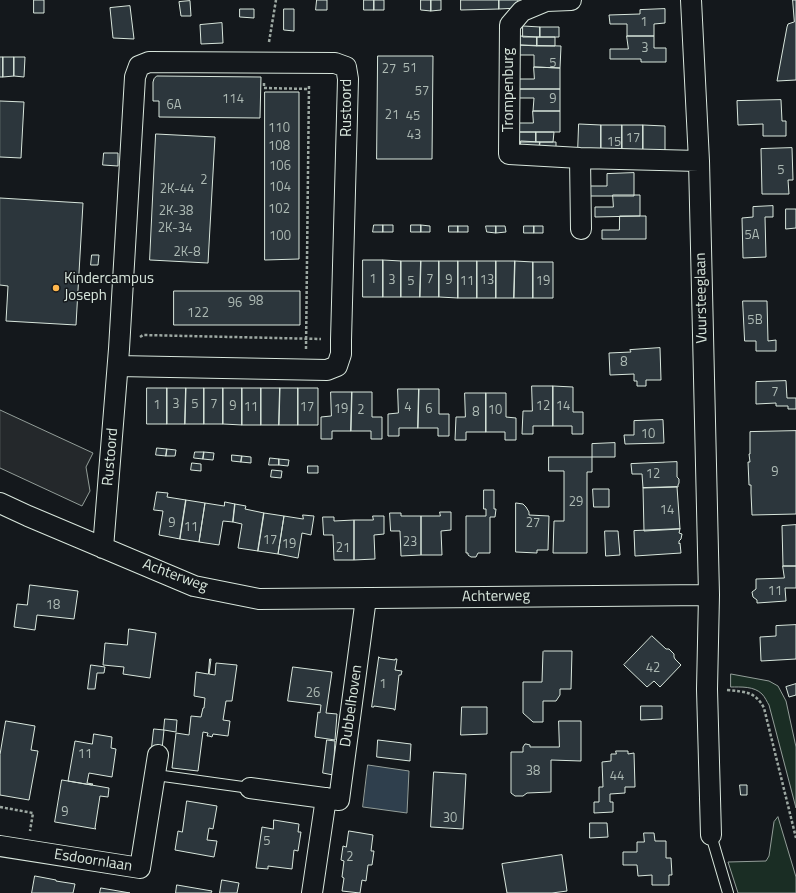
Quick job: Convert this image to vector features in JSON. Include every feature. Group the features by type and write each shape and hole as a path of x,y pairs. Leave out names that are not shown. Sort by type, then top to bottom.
{"street":[{"name":"Trompenburg","path":"571,0 546,1 522,11 510,25 509,154 580,158 699,161"},
{"name":"Vuursteeglaan","path":"691,0 699,161 709,595"},
{"name":"Rustoord","path":"103,548 119,357 135,77 139,66 149,62 335,63 346,67 348,79 342,340 341,354 337,366 327,370 306,370 119,357"},
{"path":"580,158 581,229"},
{"name":"Achterweg","path":"0,503 194,586 259,599 709,595"},
{"path":"709,595 707,689 711,835"},
{"name":"Dubbelhoven","path":"250,788 339,800 366,598"},
{"name":"Esdoornlaan","path":"0,846 140,868 158,755"},
{"path":"312,893 326,798"}],"lane":[{"path":"156,775 250,788"},
{"path":"711,835 728,893"}],"path":[{"path":"267,63 270,33 276,0"},
{"path":"306,370 309,63"},
{"path":"119,357 143,335 342,340"},
{"path":"707,689 746,692 754,695 760,700 764,708 796,838"},
{"path":"0,807 33,813 27,850"}],"green space":[{"path":"731,674 769,681 778,686 786,701 796,747 796,808 769,705 759,691 747,688 731,687"},
{"path":"778,817 796,877 796,893 738,893 728,862 766,861 769,856 774,822"}],"shaded area":[{"path":"0,410 93,453 86,467 90,491 82,506 0,468"}],"water":[{"path":"368,765 409,771 407,813 363,807"}],"building":[{"path":"34,0 44,0 44,13 34,13"},
{"path":"317,0 327,0 327,10 316,10"},
{"path":"364,0 374,0 374,10 364,10"},
{"path":"374,0 384,0 384,10 374,10"},
{"path":"421,0 431,0 431,11 421,10"},
{"path":"431,0 441,0 441,10 431,11"},
{"path":"461,0 499,0 499,9 461,10"},
{"path":"499,0 518,0 519,8 499,9"},
{"path":"793,0 796,0 796,80 777,81 787,27 788,24 794,22"},
{"path":"190,1 191,16 181,16 179,2"},
{"path":"130,6 134,39 113,38 110,8"},
{"path":"240,9 254,9 254,18 240,17"},
{"path":"284,9 294,9 294,31 284,30"},
{"path":"665,9 665,23 654,24 654,36 627,36 627,24 610,24 609,15 640,14 640,10"},
{"path":"222,23 223,43 201,44 200,25"},
{"path":"523,26 540,27 540,37 523,37"},
{"path":"540,27 559,27 559,37 540,37"},
{"path":"520,36 537,37 537,46 520,45"},
{"path":"627,36 654,36 654,48 666,48 666,62 641,62 641,59 610,59 610,49 628,49"},
{"path":"537,37 555,37 555,46 537,46"},
{"path":"517,45 561,46 560,68 534,67 534,55 517,55"},
{"path":"378,56 433,56 432,159 377,159"},
{"path":"0,57 3,57 3,77 0,77"},
{"path":"3,57 14,57 14,76 3,77"},
{"path":"14,57 25,57 24,77 14,76"},
{"path":"534,67 560,68 560,89 516,89 517,79 534,79"},
{"path":"157,76 261,77 260,118 159,117 159,101 153,101 153,82"},
{"path":"516,89 560,89 560,111 533,111 534,98 516,98"},
{"path":"265,92 299,92 299,259 265,260"},
{"path":"781,100 782,121 786,121 786,136 763,136 763,124 738,125 737,101"},
{"path":"0,101 24,102 21,158 0,157"},
{"path":"533,111 560,111 560,132 516,132 516,123 533,123"},
{"path":"579,124 601,125 601,152 578,152"},
{"path":"601,125 622,125 622,152 601,152"},
{"path":"622,125 643,125 643,153 622,152"},
{"path":"643,125 665,126 665,153 643,153"},
{"path":"519,132 536,132 536,142 519,142"},
{"path":"536,132 554,132 553,142 536,142"},
{"path":"156,134 215,137 208,263 150,260"},
{"path":"521,141 540,142 539,151 521,151"},
{"path":"540,142 556,142 556,151 539,151"},
{"path":"792,148 793,180 788,180 789,194 762,194 761,149"},
{"path":"104,153 118,153 118,166 103,165"},
{"path":"634,173 634,196 589,196 589,186 607,186 607,174"},
{"path":"613,195 640,195 640,216 595,217 595,207 613,207"},
{"path":"0,198 83,203 76,325 6,321 8,286 0,285"},
{"path":"773,206 773,217 765,217 766,257 743,258 742,218 753,217 753,207"},
{"path":"786,209 796,209 796,228 786,229"},
{"path":"620,216 646,216 646,239 602,239 602,230 619,230"},
{"path":"374,225 383,225 383,232 373,232"},
{"path":"383,225 393,225 393,232 383,232"},
{"path":"411,225 421,225 421,232 411,232"},
{"path":"421,225 430,226 430,232 421,232"},
{"path":"449,226 458,226 458,232 449,232"},
{"path":"458,226 468,226 468,232 458,232"},
{"path":"486,226 496,226 496,233 487,232"},
{"path":"496,226 505,226 506,232 496,233"},
{"path":"524,226 534,226 534,233 524,233"},
{"path":"534,226 543,226 543,233 534,233"},
{"path":"92,255 99,255 98,265 91,265"},
{"path":"363,260 383,260 383,297 363,297"},
{"path":"383,260 401,261 401,297 383,297"},
{"path":"401,261 421,261 420,297 401,297"},
{"path":"421,261 439,261 439,297 420,297"},
{"path":"439,261 458,261 458,298 439,297"},
{"path":"458,261 477,261 477,298 458,298"},
{"path":"477,261 496,261 496,298 477,298"},
{"path":"496,261 515,261 514,298 496,298"},
{"path":"515,261 533,262 533,298 514,298"},
{"path":"533,262 553,262 553,298 533,298"},
{"path":"174,291 300,291 300,325 174,325"},
{"path":"743,301 767,301 768,341 776,340 776,351 756,351 756,341 745,341"},
{"path":"660,348 661,380 646,380 646,386 637,386 637,381 634,381 634,374 610,375 609,353"},
{"path":"786,381 787,398 796,398 796,409 788,409 788,406 776,406 776,403 756,404 756,382"},
{"path":"532,386 553,386 553,426 533,426 533,434 522,434 523,411 532,411"},
{"path":"553,386 573,387 573,412 583,412 583,434 572,434 572,426 553,426"},
{"path":"147,388 167,388 167,424 147,424"},
{"path":"167,388 186,388 185,424 167,424"},
{"path":"186,388 204,388 204,424 185,424"},
{"path":"204,388 223,388 223,424 204,424"},
{"path":"223,388 242,388 242,425 223,424"},
{"path":"242,388 261,388 261,425 242,425"},
{"path":"261,388 280,388 279,425 261,425"},
{"path":"280,388 298,388 298,425 279,425"},
{"path":"298,388 318,388 318,425 298,425"},
{"path":"398,389 419,389 418,428 399,428 399,436 388,436 388,414 398,413"},
{"path":"419,389 439,389 439,414 449,414 449,436 438,436 438,428 418,428"},
{"path":"331,392 352,392 351,431 332,431 332,439 321,439 321,417 331,416"},
{"path":"352,392 372,392 372,417 382,417 382,439 371,439 371,431 351,431"},
{"path":"465,393 486,393 486,432 466,432 466,440 455,440 456,417 465,417"},
{"path":"486,393 506,393 506,417 516,418 516,440 505,440 505,432 486,432"},
{"path":"663,420 664,443 625,444 624,435 634,435 634,421"},
{"path":"796,431 796,514 752,515 751,485 749,485 748,462 750,462 750,432"},
{"path":"615,443 615,457 592,457 592,444"},
{"path":"157,448 167,449 166,456 156,455"},
{"path":"167,449 176,450 175,456 166,456"},
{"path":"195,452 204,452 203,459 194,458"},
{"path":"204,452 214,453 213,460 203,459"},
{"path":"232,455 242,456 241,462 232,461"},
{"path":"242,456 251,457 251,463 241,462"},
{"path":"549,457 592,457 592,472 587,472 587,553 553,553 554,521 564,521 564,471 549,471"},
{"path":"270,458 279,459 279,465 269,465"},
{"path":"279,459 289,460 288,466 279,465"},
{"path":"677,462 677,477 679,479 678,487 643,488 642,474 632,474 631,464"},
{"path":"192,463 201,464 201,471 191,470"},
{"path":"308,466 318,466 318,473 308,473"},
{"path":"272,470 282,471 281,478 271,477"},
{"path":"677,487 680,529 644,531 643,488"},
{"path":"593,489 609,489 609,507 594,507"},
{"path":"484,490 494,490 494,509 496,509 495,517 490,517 490,553 478,553 476,557 471,557 468,553 466,553 466,516 486,516 486,509 484,509"},
{"path":"157,492 168,493 167,497 186,500 180,539 159,535 163,511 154,510"},
{"path":"186,500 205,503 199,542 180,539"},
{"path":"225,502 235,504 233,522 223,521 219,545 199,542 205,503 224,506"},
{"path":"516,503 523,504 529,512 529,515 549,516 548,550 537,550 537,553 516,552"},
{"path":"235,504 246,506 245,509 264,513 258,551 238,548 242,524 233,522"},
{"path":"440,512 451,512 451,530 441,531 442,555 421,555 421,516 440,516"},
{"path":"264,513 284,516 278,554 258,551"},
{"path":"390,513 401,513 401,516 421,516 421,555 401,556 400,531 391,531"},
{"path":"303,515 314,516 311,535 302,533 298,558 278,554 284,516 303,519"},
{"path":"373,516 384,516 384,534 374,535 375,559 354,560 354,520 373,520"},
{"path":"323,517 334,517 334,521 354,520 354,560 334,560 333,535 324,535"},
{"path":"796,525 796,566 783,566 782,526"},
{"path":"680,529 679,533 682,534 679,541 681,553 635,556 634,531"},
{"path":"605,531 618,531 620,555 606,556"},
{"path":"783,566 796,566 796,588 785,588 786,601 757,603 757,600 753,597 752,592 756,589 756,579 784,578"},
{"path":"30,585 78,591 74,619 37,615 35,630 14,627 17,604 27,605"},
{"path":"796,625 796,659 761,661 760,637 776,636 776,626"},
{"path":"129,629 156,633 150,678 123,674 124,667 103,665 105,643 127,645"},
{"path":"652,636 674,654 675,659 681,665 660,687 654,681 647,687 624,665"},
{"path":"544,651 572,651 571,689 560,689 560,695 556,701 543,701 543,722 533,722 523,713 523,682 542,682"},
{"path":"379,657 395,660 397,659 395,670 402,671 401,675 399,675 395,710 374,706 372,707"},
{"path":"210,659 209,674 215,675 216,663 237,665 232,701 226,701 223,720 230,721 228,736 213,734 212,737 207,736 208,733 203,732 198,771 172,768 176,733 189,735 191,716 201,717 205,698 194,696 196,672 208,674"},
{"path":"91,665 105,667 104,673 97,673 95,689 88,689"},
{"path":"293,667 332,672 326,713 337,714 335,740 315,737 318,712 320,713 321,705 288,701"},
{"path":"796,684 796,695 789,697 786,687"},
{"path":"641,706 662,706 662,719 641,720"},
{"path":"462,707 487,707 487,734 461,735"},
{"path":"165,719 177,720 176,732 164,730"},
{"path":"6,721 35,726 31,750 38,751 29,800 0,795 0,755"},
{"path":"559,721 581,721 581,761 551,760 551,792 527,793 523,796 515,796 511,793 511,752 523,752 523,747 525,744 530,745 530,747 559,747"},
{"path":"154,729 164,730 162,749 152,747"},
{"path":"94,734 112,737 111,748 116,749 112,777 89,773 87,783 93,784 92,785 68,781 75,741 92,744"},
{"path":"327,740 335,741 333,775 323,773"},
{"path":"378,740 411,744 410,761 377,757"},
{"path":"616,751 628,751 628,754 634,753 635,787 625,787 625,793 610,794 610,802 613,802 613,812 594,813 594,802 599,802 599,787 603,787 602,762 611,761 611,754 616,754"},
{"path":"434,772 466,774 463,829 431,827"},
{"path":"62,780 109,788 108,797 100,796 96,829 55,822"},
{"path":"740,785 747,785 747,795 741,795"},
{"path":"187,801 217,806 213,829 209,828 207,840 217,841 214,857 175,850 178,831 182,832"},
{"path":"274,820 299,824 298,832 301,832 298,851 294,850 292,869 268,866 268,869 256,868 262,827 273,829"},
{"path":"590,823 607,823 608,837 590,838"},
{"path":"349,831 373,835 371,851 374,851 372,865 368,865 366,881 362,880 360,893 342,891 344,861 341,860 343,846 346,847"},
{"path":"644,833 654,833 655,841 666,841 666,858 671,858 672,875 669,875 669,885 652,885 652,875 638,876 637,865 623,865 623,852 637,852 637,842 644,842"},
{"path":"562,855 567,891 552,893 507,893 502,864"},
{"path":"35,876 75,884 73,893 32,893"},
{"path":"222,880 239,883 237,893 220,893"},
{"path":"177,885 212,891 211,893 176,893"},
{"path":"101,888 130,893 100,893"}],"place":[{"name":"Kindercampus Joseph","path":"56,288"}]}
